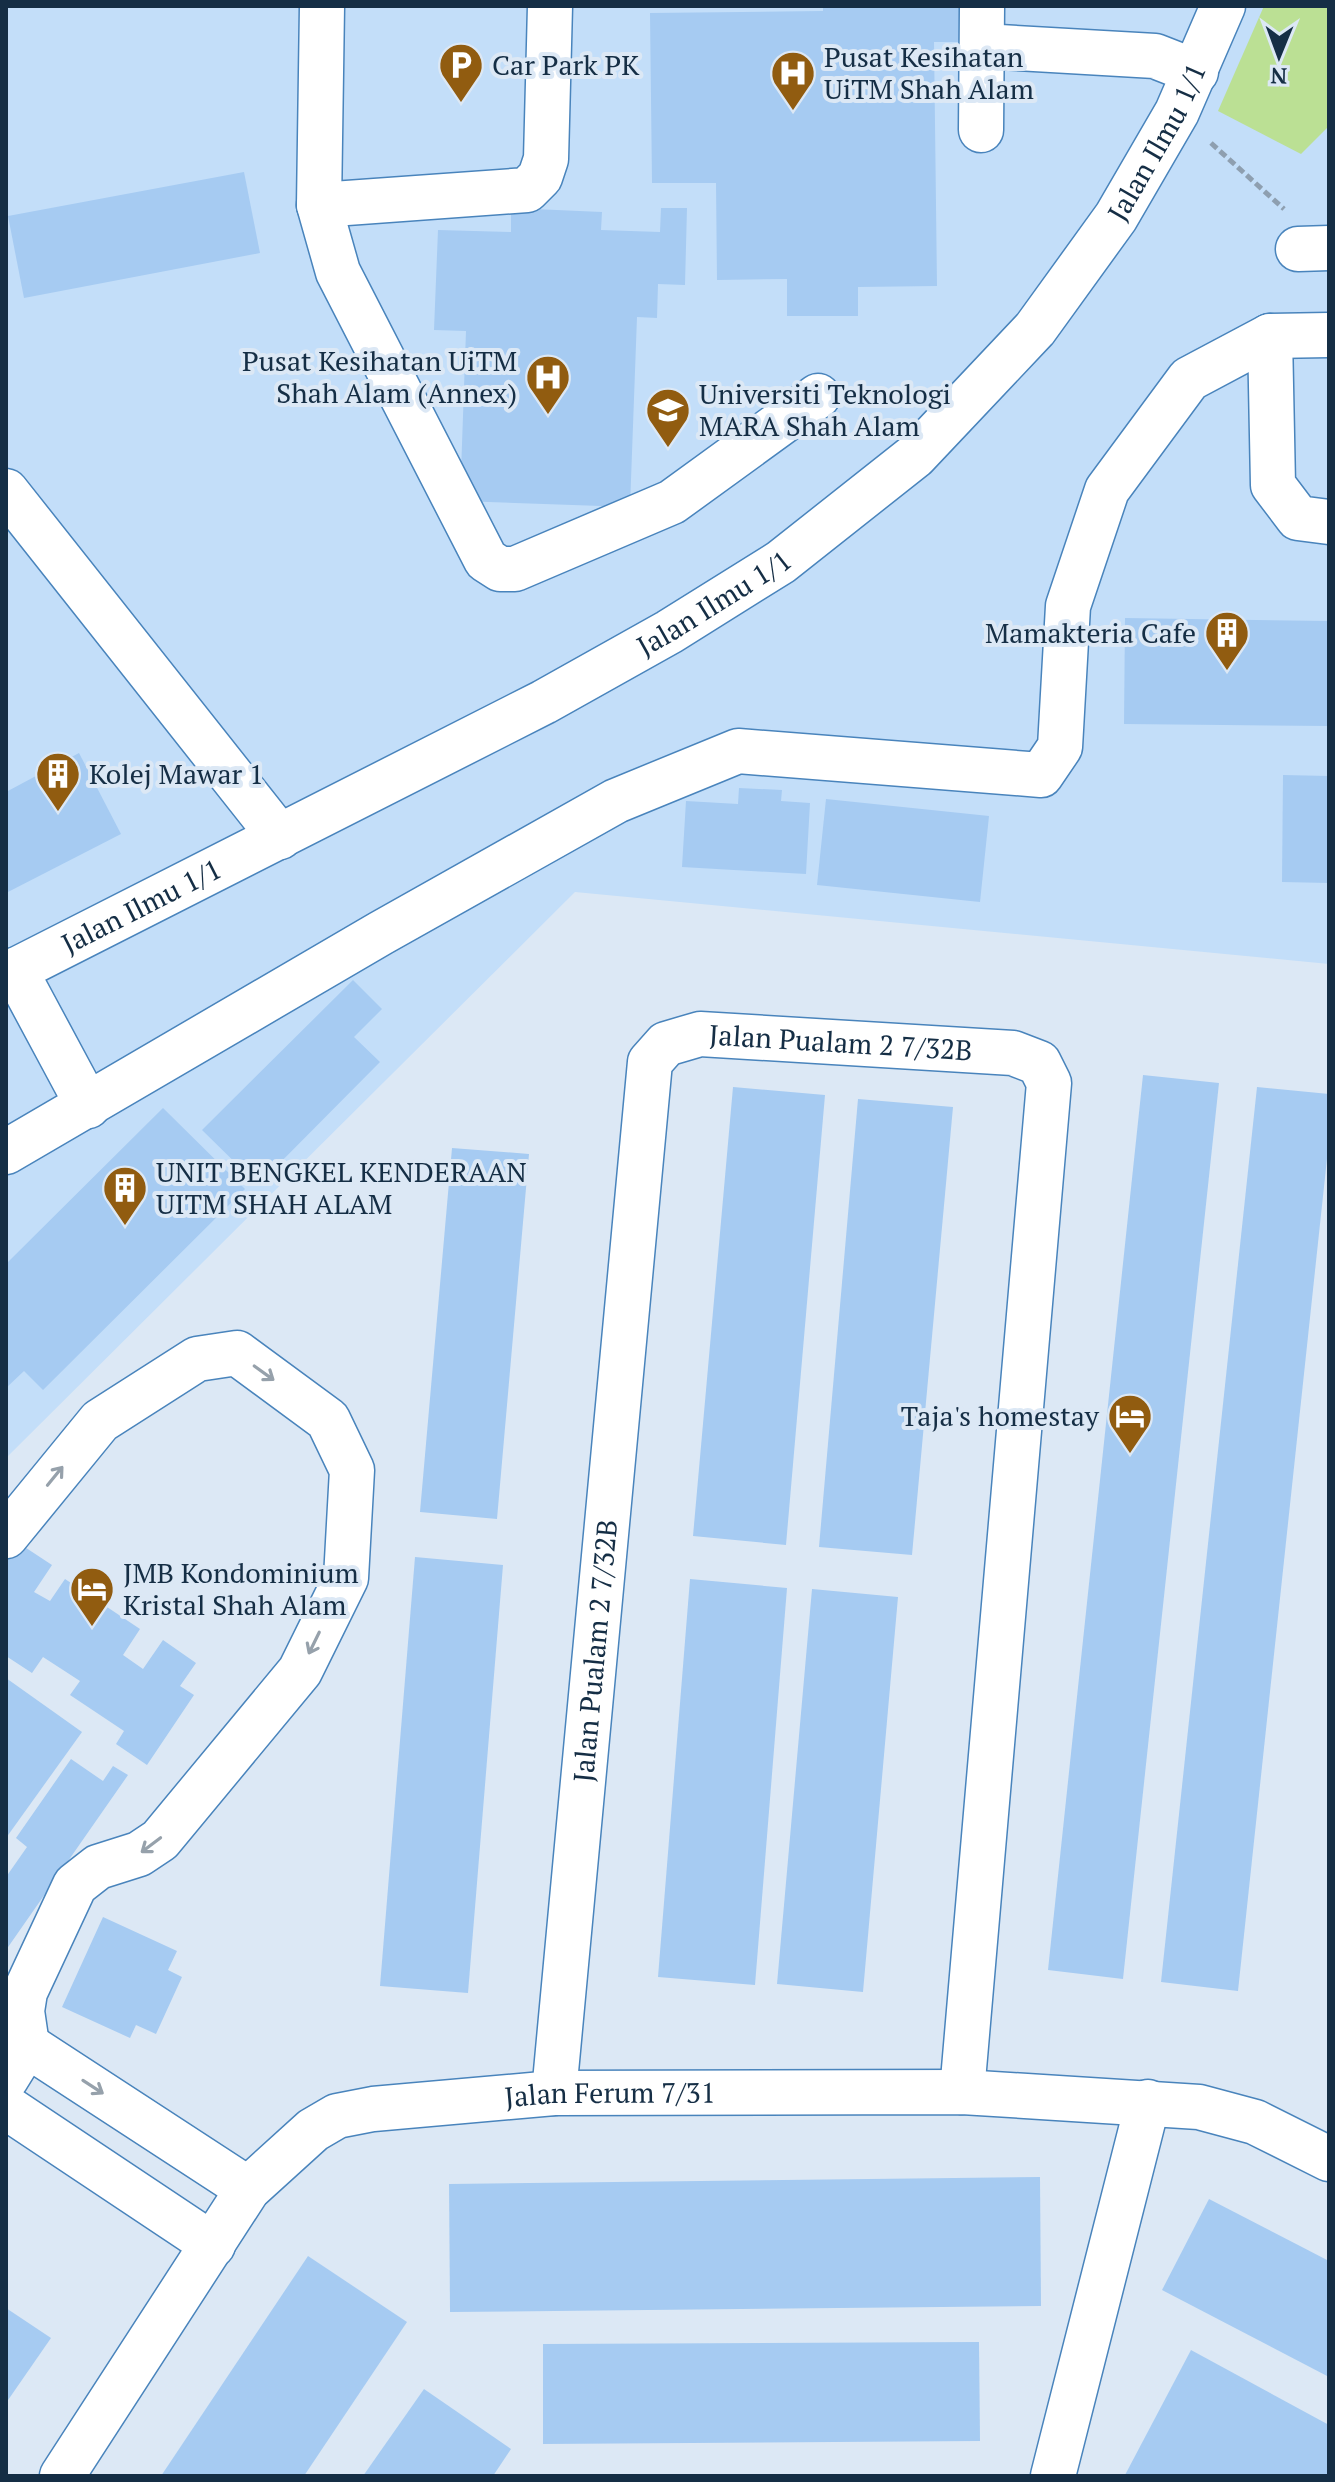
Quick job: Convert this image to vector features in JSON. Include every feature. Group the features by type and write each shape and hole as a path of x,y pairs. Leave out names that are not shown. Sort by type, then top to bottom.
{"street":[{"path":"322,6 319,205 338,272 486,560 500,569 515,569 672,502 818,396"},
{"path":"319,205 527,190 540,177 546,159 550,6"},
{"name":"Jalan Ilmu 1/1","path":"10,972 544,702 669,632 781,562 915,456 1035,329 1116,217 1177,112 1223,6"},
{"path":"981,130 982,26 1155,56 1196,72"},
{"path":"6,1152 381,933 616,801 738,751 1041,775 1060,747 1068,606 1107,490 1189,379 1270,336 1329,335"},
{"path":"1270,336 1273,485 1298,518 1329,522"},
{"path":"6,491 280,837"},
{"path":"10,972 88,1106"},
{"name":"Jalan Pualam 2 7/32B","path":"554,2093 650,1062 666,1044 700,1034 1013,1053 1039,1063 1049,1083 962,2092"},
{"path":"6,1536 100,1421 197,1359 237,1353 328,1420 352,1470 346,1578 300,1671 160,1840 139,1854 98,1867 75,1885 25,1992 22,2011 17,2062 248,2189"},
{"name":"Jalan Ferum 7/31","path":"62,2476 248,2189 313,2130 337,2116 373,2109 554,2093 962,2092 1199,2107 1255,2122 1329,2159"},
{"path":"1053,2476 1148,2102"},
{"path":"6,2107 213,2245"}],"path":[{"path":"1177,112 1307,238"}],"shaded area":[{"name":"Universiti Teknologi MARA Shah Alam","path":"6,6 1329,6 1329,964 575,892 6,1458"}],"green space":[{"path":"1264,6 1329,6 1329,126 1301,154 1218,111"}],"building":[{"name":"Pusat Kesihatan UiTM Shah Alam","path":"823,6 965,6 965,42 934,42 937,286 858,287 858,316 787,316 787,279 717,280 716,183 652,183 650,13 823,11"},
{"path":"244,172 260,253 24,298 8,216"},
{"name":"Pusat Kesihatan UiTM Shah Alam (Annex)","path":"511,208 602,212 601,230 660,232 661,208 687,208 685,285 658,284 657,318 637,317 630,507 460,501 466,331 434,330 438,230 511,232"},
{"name":"Mamakteria Cafe","path":"1125,618 1329,621 1329,726 1124,724"},
{"name":"Kolej Mawar 1","path":"79,753 121,834 6,893 6,792"},
{"path":"1283,775 1329,776 1329,883 1282,882"},
{"path":"739,788 782,790 781,801 810,803 806,874 682,867 686,801 738,804"},
{"path":"826,799 989,816 980,902 817,885"},
{"path":"353,980 382,1009 354,1037 380,1062 258,1185 202,1130"},
{"path":"1143,1075 1219,1083 1123,1979 1048,1970"},
{"path":"733,1087 825,1095 786,1545 693,1536"},
{"path":"1257,1087 1329,1094 1329,1140 1238,1991 1161,1982"},
{"path":"858,1099 953,1107 912,1555 819,1547"},
{"name":"UNIT BENGKEL KENDERAAN UITM SHAH ALAM","path":"163,1108 245,1189 43,1390 24,1371 6,1388 6,1264"},
{"path":"452,1148 529,1154 497,1519 420,1512"},
{"path":"14,1540 52,1565 34,1592 50,1601 65,1579 140,1629 123,1655 143,1669 163,1640 196,1663 180,1686 194,1695 147,1765 116,1744 124,1731 70,1695 80,1681 43,1657 32,1673 6,1656 6,1551"},
{"path":"415,1557 503,1565 468,1993 380,1986"},
{"path":"690,1579 787,1588 755,1985 658,1977"},
{"path":"812,1589 898,1597 863,1992 777,1984"},
{"path":"6,1678 82,1732 6,1838"},
{"path":"71,1759 103,1781 113,1766 128,1775 6,1950 6,1877 27,1847 16,1838"},
{"path":"103,1917 177,1951 168,1970 182,1977 156,2034 136,2025 130,2038 62,2007"},
{"path":"1040,2177 1041,2306 450,2312 449,2184"},
{"path":"1209,2199 1329,2261 1329,2377 1162,2290"},
{"path":"308,2256 407,2322 304,2476 161,2476"},
{"path":"6,2308 51,2338 6,2403"},
{"path":"979,2342 980,2441 543,2444 543,2344"},
{"path":"1191,2350 1329,2425 1329,2476 1125,2475"},
{"path":"424,2389 511,2449 493,2476 363,2476"}],"place":[{"name":"Car Park PK","path":"461,104"},
{"name":"Pusat Kesihatan UiTM Shah Alam","path":"793,112"},
{"name":"Pusat Kesihatan UiTM Shah Alam (Annex)","path":"548,416"},
{"name":"Universiti Teknologi MARA Shah Alam","path":"668,449"},
{"name":"Mamakteria Cafe","path":"1227,672"},
{"name":"Kolej Mawar 1","path":"58,813"},
{"name":"UNIT BENGKEL KENDERAAN UITM SHAH ALAM","path":"125,1227"},
{"name":"Taja's homestay","path":"1130,1455"},
{"name":"JMB Kondominium Kristal Shah Alam","path":"92,1628"}]}
